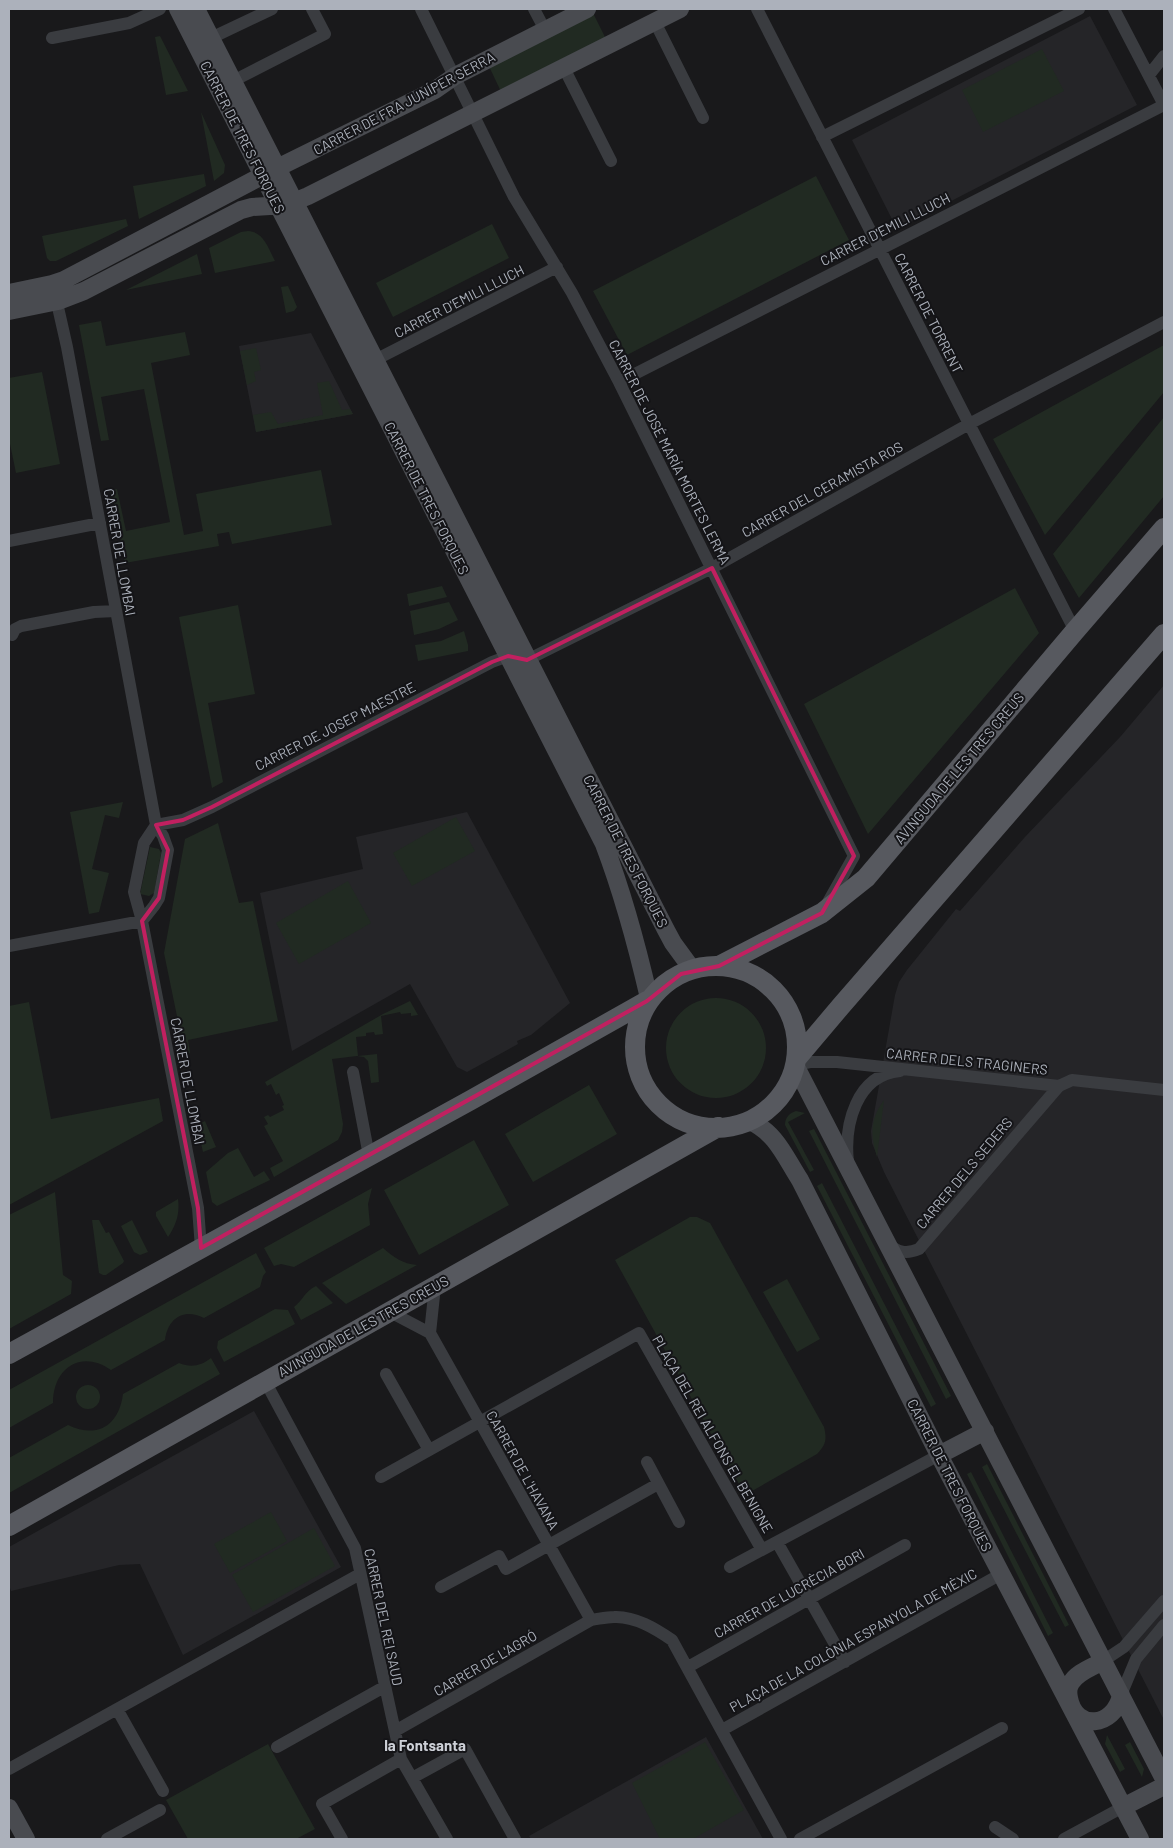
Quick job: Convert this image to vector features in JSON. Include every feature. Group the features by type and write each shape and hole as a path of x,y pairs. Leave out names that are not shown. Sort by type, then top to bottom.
{"main road":[{"name":"CARRER DE TRES FORQUES","path":"178,9 270,172 508,656 604,844 627,911 648,999"},
{"name":"CARRER DE TRES FORQUES","path":"196,9 233,81 270,172"},
{"name":"CARRER DE FRA JUNÍPER SERRA","path":"9,293 52,284 435,90 455,76 587,9"},
{"path":"9,311 58,301 84,291 241,210 252,207 286,204 473,114 680,9"},
{"name":"CARRER DE TRES FORQUES","path":"286,204 375,360 666,930 692,969"},
{"name":"AVINGUDA DE LES TRES CREUS","path":"719,966 822,913 866,878 1164,528"},
{"path":"648,999 636,1032 635,1050 640,1072 651,1094 672,1113 686,1121 718,1127 749,1122 772,1106 788,1086 797,1063 841,1006 1164,634"},
{"path":"9,1354 369,1156 648,999 656,990 671,979 692,969 719,966 744,972 766,985 787,1010 794,1024 797,1040 797,1063 854,1181 1164,1779"},
{"name":"CARRER DE TRES FORQUES","path":"749,1122 762,1126 775,1140 800,1180 939,1455 1140,1839"},
{"name":"AVINGUDA DE LES TRES CREUS","path":"9,1526 718,1127"},
{"path":"939,1455 985,1431"},
{"path":"1104,1661 1076,1676 1070,1684 1068,1694 1071,1707 1079,1717 1088,1721 1099,1720 1114,1713 1119,1705 1121,1695"},
{"path":"1123,1808 1164,1786"},
{"path":"9,1808 26,1839"}],"street":[{"path":"52,38 128,23 160,9"},
{"path":"211,38 272,9"},
{"path":"233,81 325,34 312,9"},
{"name":"CARRER DE JOSÉ MARÍA MORTES LERMA","path":"420,9 514,196 557,268 619,382 854,856 822,913"},
{"path":"534,9 545,30"},
{"name":"CARRER DE TORRENT","path":"756,9 1075,631"},
{"path":"822,137 1079,9"},
{"path":"1114,9 1164,105"},
{"path":"655,22 702,118"},
{"path":"1149,75 1164,56"},
{"path":"564,68 611,161"},
{"name":"CARRER D'EMILI LLUCH","path":"619,382 879,248 1164,105"},
{"name":"CARRER D'EMILI LLUCH","path":"375,360 557,268"},
{"name":"CARRER DE LLOMBAI","path":"52,284 58,301 156,826 163,836 168,850 159,898 142,921"},
{"path":"969,424 1164,322"},
{"name":"CARRER DEL CERAMISTA ROS","path":"527,660 712,568 969,424"},
{"path":"9,541 100,523"},
{"path":"12,635 21,626 94,612 116,611"},
{"path":"508,656 527,660"},
{"name":"CARRER DE JOSEP MAESTRE","path":"156,826 183,820 218,804 463,677 508,656"},
{"name":"CARRER DE LLOMBAI","path":"156,826 144,843 134,892 142,921 198,1208 201,1248"},
{"path":"9,946 142,921"},
{"name":"CARRER DELS TRAGINERS","path":"797,1063 837,1062 1059,1086 1072,1080 1164,1090"},
{"path":"854,1181 848,1162 846,1144 848,1126 860,1096 869,1085 881,1077 892,1072 915,1070"},
{"path":"353,1072 369,1156"},
{"name":"CARRER DELS SEDERS","path":"885,1239 892,1248 899,1252 909,1253 919,1250 1059,1086"},
{"path":"390,1312 430,1333 435,1286"},
{"name":"CARRER DE L'HAVANA","path":"430,1333 591,1620"},
{"name":"PLAÇA DEL REI ALFONS EL BENIGNE","path":"479,1422 639,1333 762,1550"},
{"path":"386,1374 428,1450"},
{"name":"CARRER DEL REI SAUD","path":"265,1381 355,1548 401,1759 447,1839"},
{"path":"381,1477 479,1422"},
{"path":"730,1567 939,1455"},
{"path":"647,1462 679,1522"},
{"path":"441,1587 499,1556 506,1569 658,1484"},
{"path":"777,1542 844,1662"},
{"name":"CARRER DE LUCRÈCIA BORI","path":"688,1667 906,1545"},
{"path":"9,1769 360,1574"},
{"name":"PLAÇA DE LA COLÒNIA ESPANYOLA DE MÈXIC","path":"781,1839 722,1730 1001,1574"},
{"path":"1104,1661 1124,1647 1164,1601"},
{"path":"591,1620 616,1616 656,1629 672,1640 722,1730"},
{"name":"CARRER DE L'AGRÓ","path":"395,1731 591,1620"},
{"path":"1121,1695 1136,1659 1164,1624"},
{"path":"277,1747 384,1687"},
{"path":"117,1709 163,1791"},
{"path":"800,1839 1002,1728"},
{"path":"412,1778 465,1749 515,1839"},
{"path":"342,1839 322,1804 401,1759"},
{"path":"1064,1839 1123,1808"},
{"path":"108,1839 160,1810"},
{"path":"995,1827 1014,1839"}],"highlighted area":[{"path":"712,568 854,856 822,913 719,966 681,974 647,1001 201,1248 198,1208 142,921 159,898 168,850 156,825 183,820 212,807 492,662 508,656 527,660"}],"shaded area":[{"path":"591,9 609,45 504,98 486,60"},
{"path":"1090,16 1137,105 897,229 852,140"},
{"path":"160,36 188,91 166,95 155,37"},
{"path":"1042,49 1064,91 983,132 962,90"},
{"path":"201,112 225,165 224,173 214,181"},
{"path":"204,174 206,186 139,219 133,186"},
{"path":"816,176 849,240 627,355 593,291"},
{"path":"126,219 128,226 56,261 50,261 47,258 42,236"},
{"path":"492,224 509,258 393,317 376,283"},
{"path":"248,231 258,234 262,238 275,261 215,273 209,248 241,232"},
{"path":"197,254 202,274 126,290"},
{"path":"288,286 297,307 294,311 286,313 281,287"},
{"path":"101,321 106,346 185,332 190,355 151,363 184,535 203,531 196,494 321,470 332,525 232,544 229,532 217,534 219,546 125,563 111,490 117,489 126,531 170,522 144,389 101,397 109,440 101,441 79,325"},
{"path":"311,333 353,414 256,432 239,346"},
{"path":"1164,345 1164,392 1045,535 993,439"},
{"path":"256,348 261,370 254,372 256,381 247,385 240,351"},
{"path":"42,372 60,464 16,473 9,439 9,378"},
{"path":"329,381 342,410 350,409 353,414 256,432 253,415 271,412 278,424 323,415 317,383"},
{"path":"1164,417 1164,496 1079,598 1053,554"},
{"path":"442,586 447,597 409,606 407,594"},
{"path":"1015,588 1039,633 868,834 804,704"},
{"path":"449,602 458,620 439,629 414,635 410,611"},
{"path":"238,605 255,694 208,703 223,782 212,788 179,617"},
{"path":"464,631 468,651 418,661 415,645 441,641"},
{"path":"1164,685 1164,1720 884,1172 872,1143 871,1131 895,995 899,982 956,909 960,911 1025,837 1121,736"},
{"path":"123,802 119,818 105,815 92,869 109,873 99,912 89,914 70,812"},
{"path":"467,812 570,1003 531,1035 517,1041 518,1044 467,1072 457,1067 410,984 292,1051 260,893 363,869 356,837"},
{"path":"456,817 475,851 412,886 393,853"},
{"path":"218,823 239,903 253,901 278,1021 188,1040 190,1053 185,1055 164,953 185,839"},
{"path":"150,847 159,849 161,853 154,893 149,896 140,894"},
{"path":"348,881 371,923 299,964 276,923"},
{"path":"716,998 735,1002 751,1013 762,1029 766,1048 762,1067 751,1083 735,1094 716,1098 697,1094 681,1083 670,1067 666,1048 670,1029 681,1013 697,1002"},
{"path":"410,1001 418,1015 411,1016 411,1013 401,1014 400,1012 381,1016 383,1034 375,1035 374,1032 366,1033 366,1036 356,1037 358,1056 377,1054 379,1082 371,1083 368,1061 364,1057 332,1059 343,1124 338,1140 274,1177 270,1168 283,1161 264,1126 268,1124 264,1117 268,1115 270,1117 284,1110 282,1106 284,1105 279,1093 276,1095 271,1084 267,1086 265,1082 383,1014"},
{"path":"29,1002 51,1119 159,1098 163,1121 9,1205 9,1006"},
{"path":"589,1085 617,1134 533,1182 505,1134"},
{"path":"884,1100 877,1157 872,1134 876,1114"},
{"path":"796,1111 805,1113 788,1122 814,1170 810,1172 785,1125 788,1116"},
{"path":"205,1121 216,1147 203,1152 197,1125"},
{"path":"814,1129 951,1396 946,1399 809,1131"},
{"path":"474,1140 509,1205 419,1255 384,1190"},
{"path":"238,1148 254,1177 264,1171 270,1180 217,1206 212,1202 206,1172 228,1153"},
{"path":"822,1183 936,1404 931,1407 817,1186"},
{"path":"372,1188 368,1204 370,1225 294,1267 281,1264 274,1266 264,1248"},
{"path":"55,1192 63,1275 72,1281 71,1294 9,1329 9,1215"},
{"path":"178,1199 177,1219 168,1237 156,1216 156,1212"},
{"path":"690,1217 697,1217 710,1223 825,1431 824,1445 817,1454 745,1495 615,1260"},
{"path":"92,1220 99,1220 106,1233 109,1232 124,1261 106,1275 99,1273"},
{"path":"132,1220 148,1252 140,1255 134,1252 121,1226"},
{"path":"383,1248 398,1260 417,1265 346,1304 322,1283"},
{"path":"256,1253 266,1272 260,1287 204,1318 190,1314 178,1317 170,1326 165,1340 111,1370 89,1361 79,1362 71,1366 63,1372 58,1380 54,1391 53,1403 9,1428 9,1390"},
{"path":"787,1279 820,1339 797,1352 763,1292"},
{"path":"316,1286 333,1303 301,1320 294,1307"},
{"path":"275,1309 288,1310 295,1324 224,1362 217,1348 218,1341"},
{"path":"211,1358 220,1374 9,1493 9,1458 68,1425 88,1431 105,1427 117,1414 123,1394 179,1363 196,1365"},
{"path":"88,1385 96,1389 100,1397 96,1405 88,1409 80,1405 76,1397 80,1389"},
{"path":"254,1411 341,1567 183,1655 140,1564 119,1565 11,1591 9,1585 9,1547"},
{"path":"987,1464 1069,1625 1065,1627 982,1467"},
{"path":"971,1472 1053,1633 1048,1636 967,1474"},
{"path":"271,1512 287,1541 230,1573 214,1544"},
{"path":"314,1528 335,1566 253,1612 232,1575"},
{"path":"1107,1735 1125,1769 1120,1772 1105,1744"},
{"path":"706,1737 763,1839 531,1839 529,1836"},
{"path":"705,1742 744,1810 693,1839 660,1839 632,1783"},
{"path":"1130,1742 1144,1769 1142,1777 1125,1745"},
{"path":"268,1744 315,1829 296,1839 188,1839 166,1800"}],"district":[{"name":"la Fontsanta","path":"425,1745"}]}
